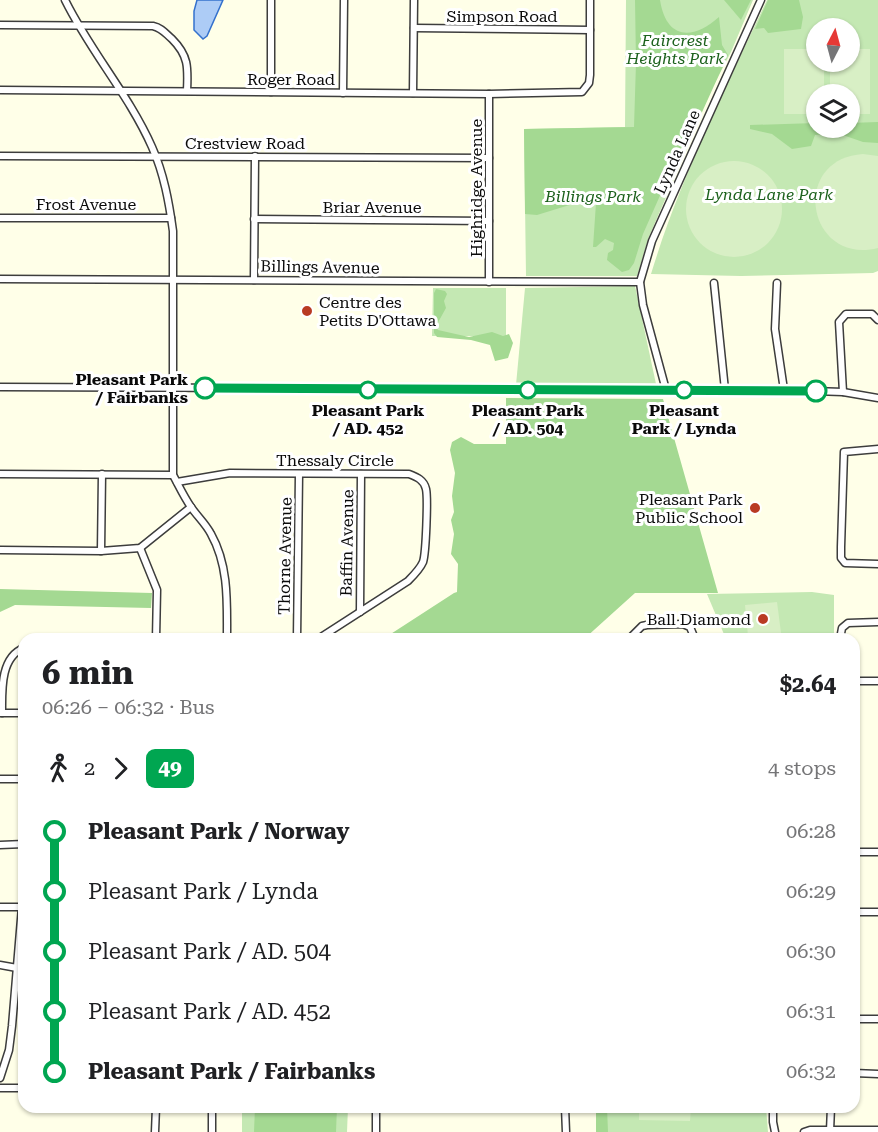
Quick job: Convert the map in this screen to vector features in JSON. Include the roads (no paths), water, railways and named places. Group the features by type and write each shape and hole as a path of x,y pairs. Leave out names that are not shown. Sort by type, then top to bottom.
{"street":[{"path":"65,0 137,117 156,156 168,197 173,231 173,475 191,507 210,532 218,549 227,586 227,633"},
{"path":"271,0 271,92"},
{"path":"344,0 344,93"},
{"path":"413,93 414,0"},
{"path":"590,0 590,30"},
{"name":"Lynda Lane","path":"666,390 643,305 640,282 652,241 761,0"},
{"path":"0,25 153,26 161,28 182,49 186,58 187,91"},
{"name":"Simpson Road","path":"414,28 590,30"},
{"name":"Roger Road","path":"0,90 489,94 582,92 589,83 590,30"},
{"name":"Highridge Avenue","path":"489,94 489,282"},
{"name":"Crestview Road","path":"0,156 489,158"},
{"path":"254,280 255,156"},
{"name":"Frost Avenue","path":"0,218 171,218"},
{"name":"Briar Avenue","path":"254,219 489,221"},
{"name":"Billings Avenue","path":"0,279 640,282"},
{"path":"714,283 725,390"},
{"path":"777,284 775,329 784,390"},
{"path":"843,392 840,322 846,314 858,313 872,314 878,320"},
{"path":"0,387 784,390 843,392 878,398"},
{"path":"878,449 844,452 841,558 845,563 878,564"},
{"name":"Thessaly Circle","path":"177,482 230,473 409,474 420,478 426,488 423,562 408,580 327,633"},
{"path":"0,474 173,475"},
{"path":"101,550 102,474"},
{"name":"Thorne Avenue","path":"297,633 299,474"},
{"name":"Baffin Avenue","path":"360,612 361,474"},
{"path":"0,550 140,548 191,507"},
{"path":"140,548 157,590 156,633"},
{"path":"841,633 842,628 848,623 878,622"},
{"path":"635,633 642,626 647,625 683,624 690,627 692,633"},
{"path":"18,652 4,667 1,713 18,713"},
{"path":"860,681 878,681"},
{"path":"0,779 18,779"},
{"path":"0,845 18,844"},
{"path":"860,852 878,852"},
{"path":"0,907 18,907"},
{"path":"860,912 878,912"},
{"path":"0,1078 9,1050 18,958"},
{"path":"0,965 17,968"},
{"path":"860,1019 878,1019"},
{"path":"860,1073 878,1074"},
{"path":"0,1088 18,1088"},
{"path":"155,1132 156,1113"},
{"path":"212,1113 212,1132"},
{"path":"376,1113 376,1132"},
{"path":"565,1113 566,1132"},
{"path":"773,1113 775,1132"},
{"path":"830,1131 831,1113"},
{"path":"804,1132 810,1130 878,1130"}],"water":[{"path":"197,0 223,0 207,36 203,39 194,30 194,11"}],"place":[{"name":"Centre des Petits D'Ottawa","path":"307,311"},
{"name":"Pleasant Park / Fairbanks","path":"205,388"},
{"name":"Pleasant Park / AD. 452","path":"368,390"},
{"name":"Pleasant Park / AD. 504","path":"528,390"},
{"name":"Pleasant Park / Lynda","path":"684,390"},
{"name":"Pleasant Park Public School","path":"755,508"},
{"name":"Ball Diamond","path":"763,619"}],"park label":[{"name":"Faircrest Heights Park","path":"675,49"},
{"name":"Lynda Lane Park","path":"769,194"},
{"name":"Billings Park","path":"593,196"}]}
